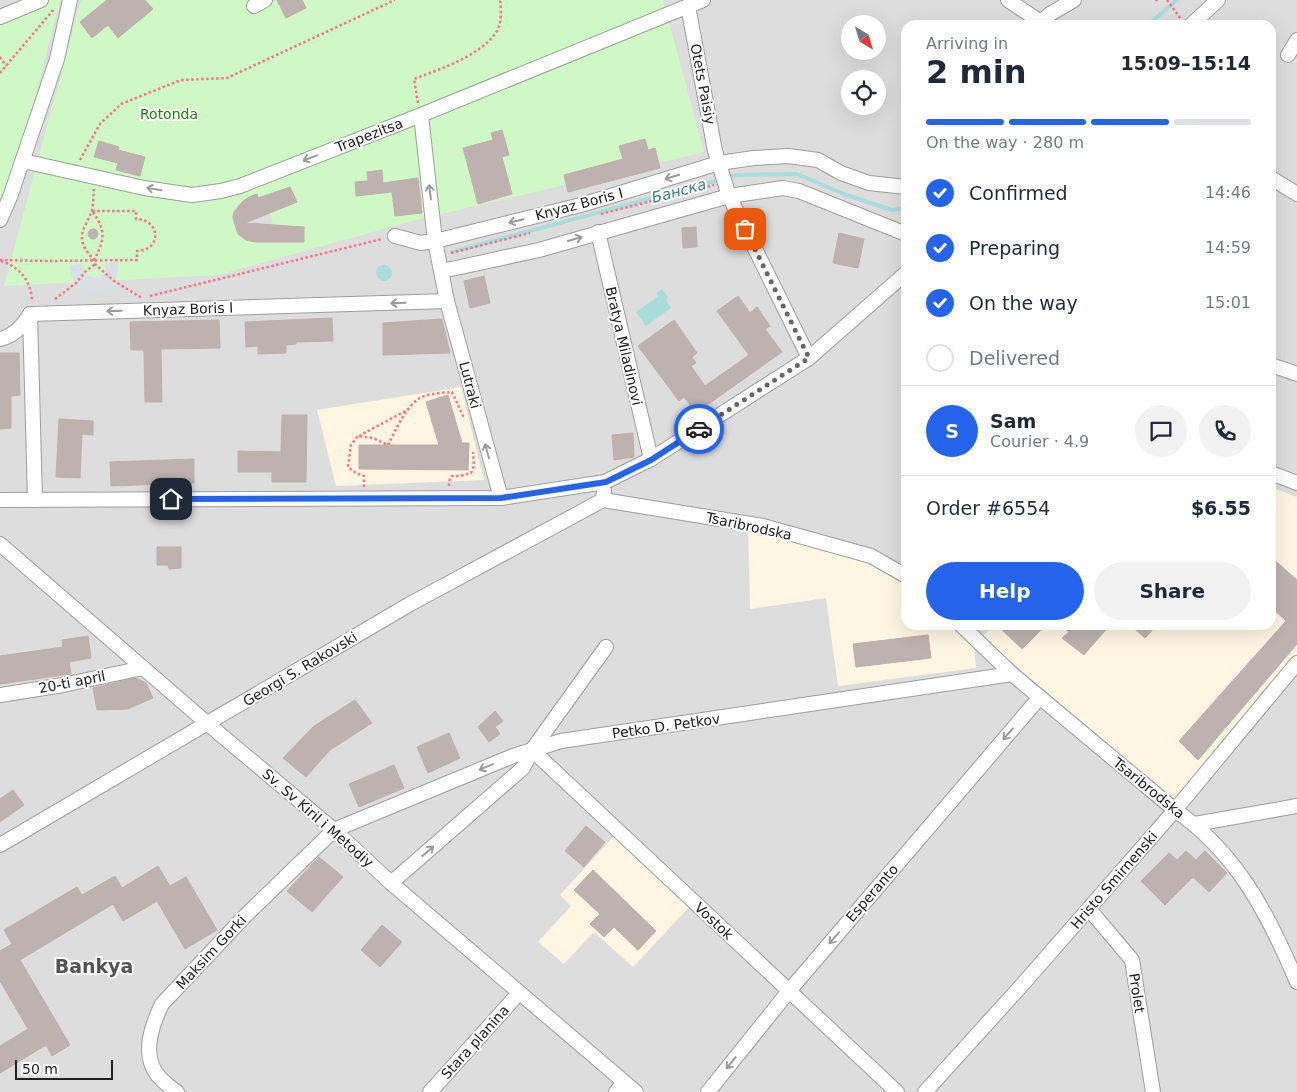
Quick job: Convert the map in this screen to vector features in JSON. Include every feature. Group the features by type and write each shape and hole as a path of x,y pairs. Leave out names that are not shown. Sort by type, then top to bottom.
{"street":[{"path":"0,17 41,0"},
{"path":"0,220 23,161 57,59 70,0"},
{"name":"Trapezitsa","path":"23,161 144,188 192,195 220,191 249,182 421,115 703,0"},
{"path":"1008,0 1036,20"},
{"path":"1046,20 1074,0"},
{"path":"1189,20 1218,0"},
{"name":"Otets Paisiy","path":"688,6 715,151 728,191"},
{"path":"1288,56 1297,40"},
{"name":"Lutraki","path":"421,115 435,240 447,301 501,498"},
{"name":"Knyaz Boris I","path":"394,236 420,243 435,240 581,205 720,165 754,158 788,156 818,160 841,173 869,183 901,186"},
{"path":"1276,181 1297,194"},
{"path":"442,271 538,250 728,191 783,188 799,191 901,232"},
{"path":"728,191 809,358"},
{"name":"Bratya Miladinovi","path":"598,232 651,460"},
{"path":"0,500 501,498 606,482 651,460 809,358 901,277"},
{"name":"Knyaz Boris I","path":"30,314 447,301"},
{"path":"0,340 7,338 17,331 30,314"},
{"path":"30,314 35,500"},
{"path":"1276,367 1297,374"},
{"path":"1276,475 1297,483"},
{"path":"603,500 606,482"},
{"name":"Tsaribrodska","path":"603,500 763,526 871,556 901,573"},
{"name":"Georgi S. Rakovski","path":"0,845 410,604 603,500"},
{"name":"Sv. Sv Kiril i Metodiy","path":"0,544 334,830 391,883 519,993 620,1087 636,1092"},
{"name":"Tsaribrodska","path":"966,630 1012,674 1194,824 1231,861 1253,893 1275,931 1297,982"},
{"path":"391,883 522,768 532,750 606,647"},
{"name":"Hristo Smirnenski","path":"925,1092 1175,810 1297,663"},
{"name":"20-ti april","path":"0,695 63,685 143,668"},
{"name":"Petko D. Petkov","path":"334,830 513,756 561,741 1012,674"},
{"name":"Esperanto","path":"708,1092 789,991 1040,697"},
{"name":"Vostok","path":"532,750 897,1092"},
{"path":"1194,824 1297,806"},
{"name":"Maksim Gorki","path":"176,1092 159,1078 149,1060 149,1041 153,1022 162,1004 245,916 334,830"},
{"name":"Prolet","path":"1088,910 1132,960 1153,1092"},
{"name":"Stara planina","path":"430,1092 519,993"}],"path":[{"path":"74,173 100,124 121,104 181,80 227,78 395,0"},
{"path":"421,115 414,80 449,66 481,47 497,30 501,16 500,0"},
{"path":"1155,0 1160,0"},
{"path":"1167,0 1184,20"},
{"path":"0,73 7,67 55,7"},
{"path":"0,57 7,67"},
{"path":"95,177 92,211 82,238 86,251 94,262 114,281 142,298 394,236"},
{"path":"0,260 94,262 138,260 137,251 150,248 154,243 155,233 151,224 136,219 136,211 92,211"},
{"path":"52,301 76,283 94,262 104,233 92,211"},
{"path":"0,260 17,268 29,284 32,302 30,314"},
{"path":"358,436 373,438 388,445 410,408 420,398 452,392 466,424"},
{"path":"364,487 364,476 356,473 348,466 351,446 358,436 410,408"},
{"path":"449,488 449,481 452,476 471,473 474,466 473,449"}],"shaded area":[{"path":"0,0 1297,0 1297,1092 0,1092"},
{"path":"105,263 118,263 118,271 116,279 104,290 96,292 80,288 74,281 70,265 83,264 83,270 88,276 95,278 105,272"},
{"path":"461,387 484,480 336,486 317,410"},
{"path":"1276,489 1297,497 1297,656 1175,801 982,637 989,630 1276,630"},
{"path":"748,527 861,555 901,582 901,630 959,630 974,644 976,668 838,686 826,598 750,609"},
{"path":"616,834 691,905 633,967 594,932 564,964 538,942 571,906 560,895"}],"green space":[{"path":"44,0 60,0 19,160 0,207 0,21"},
{"name":"Rotonda","path":"81,0 663,0 704,152 416,220 218,275 4,286","holes":["381,170 356,196 355,182 368,181 367,172","418,178 422,213 395,216 391,182","290,188 297,202 270,213 273,225 304,227 304,242 263,242 238,234 233,219 235,209 241,202 252,195 256,194 258,198"]}],"water":[{"path":"384,265 390,267 392,273 390,279 384,281 378,279 376,273 378,267"},
{"path":"662,289 668,297 666,300 671,308 646,326 636,312 658,296 656,293"}],"building":[{"path":"107,0 145,0 153,9 118,38 108,25 92,38 80,22"},
{"path":"277,0 302,0 306,8 286,18"},
{"path":"502,130 509,155 502,157 512,194 478,204 463,148 493,140 491,133"},
{"path":"645,139 648,150 655,148 660,168 568,192 564,175 623,159 619,146"},
{"path":"99,141 119,147 118,150 145,157 140,176 116,170 118,163 94,157"},
{"path":"382,170 383,183 418,178 422,213 395,216 392,192 356,196 355,182 368,181 367,172"},
{"path":"290,187 297,202 245,223 304,227 304,242 255,242 246,240 238,234 233,218 234,212 242,202 257,194 258,198"},
{"path":"696,227 697,247 683,248 682,228"},
{"path":"91,229 95,229 98,234 97,238 91,239 88,236 88,232"},
{"path":"839,233 864,239 858,268 833,263"},
{"path":"484,276 490,303 470,308 464,281"},
{"path":"738,296 750,313 757,307 770,326 765,329 782,352 696,413 684,397 679,401 638,346 674,320 697,353 692,357 696,363 691,366 705,386 749,355 717,311"},
{"path":"332,318 333,341 296,342 296,344 286,345 286,353 258,354 258,346 246,347 245,322"},
{"path":"442,319 450,353 383,355 383,323"},
{"path":"219,320 220,348 161,349 162,402 145,402 144,350 131,350 130,322"},
{"path":"0,353 19,353 20,395 11,396 11,428 0,429"},
{"path":"448,395 462,443 469,443 468,470 359,469 359,445 439,445 426,402"},
{"path":"282,415 307,415 306,482 272,482 272,472 238,472 238,451 281,452"},
{"path":"59,419 93,421 93,435 82,434 80,478 56,477"},
{"path":"633,433 634,457 614,460 612,435"},
{"path":"194,459 194,483 111,486 110,462"},
{"path":"157,547 181,547 181,568 169,569 168,565 157,565"},
{"path":"1276,561 1297,580 1297,644 1198,760 1179,741 1286,621 1276,612"},
{"path":"1002,630 1041,630 1022,649"},
{"path":"1066,630 1106,630 1084,655 1062,638 1069,632"},
{"path":"1136,630 1152,630 1145,638"},
{"path":"928,635 931,658 856,667 853,644"},
{"path":"88,636 91,658 69,662 71,674 0,684 0,656 63,647 62,640"},
{"path":"136,678 146,683 153,698 128,709 97,710 93,688"},
{"path":"355,700 372,723 330,750 306,777 283,758 314,726"},
{"path":"495,711 503,721 495,727 500,734 489,742 478,727"},
{"path":"449,733 460,758 428,773 417,747"},
{"path":"394,765 404,788 359,807 349,784"},
{"path":"13,790 24,805 0,822 0,799"},
{"path":"586,826 605,842 584,867 565,851"},
{"path":"1186,851 1196,860 1205,851 1227,873 1209,892 1193,877 1165,905 1141,881 1169,853 1177,860"},
{"path":"319,857 343,877 312,912 287,891"},
{"path":"158,866 170,886 186,877 217,930 185,949 157,901 123,921 113,904 20,960 70,1045 52,1056 46,1045 0,1073 0,1046 28,1029 0,981 0,951 12,944 4,930 77,887 82,895 115,876 122,888"},
{"path":"593,870 656,931 638,950 614,927 604,937 590,924 600,914 574,890"},
{"path":"382,925 402,942 380,967 361,950"}],"waterway":[{"name":"Банска","path":"1154,20 1177,0"},
{"name":"Банска","path":"452,252 737,175 797,174 846,195 892,210 901,209"}],"way so far":[{"path":"699,429 809,358 745,229"}],"district":[{"name":"Bankya","path":"94,966"}],"route":[{"path":"171,499 501,498 606,482 651,460 699,429"}]}
